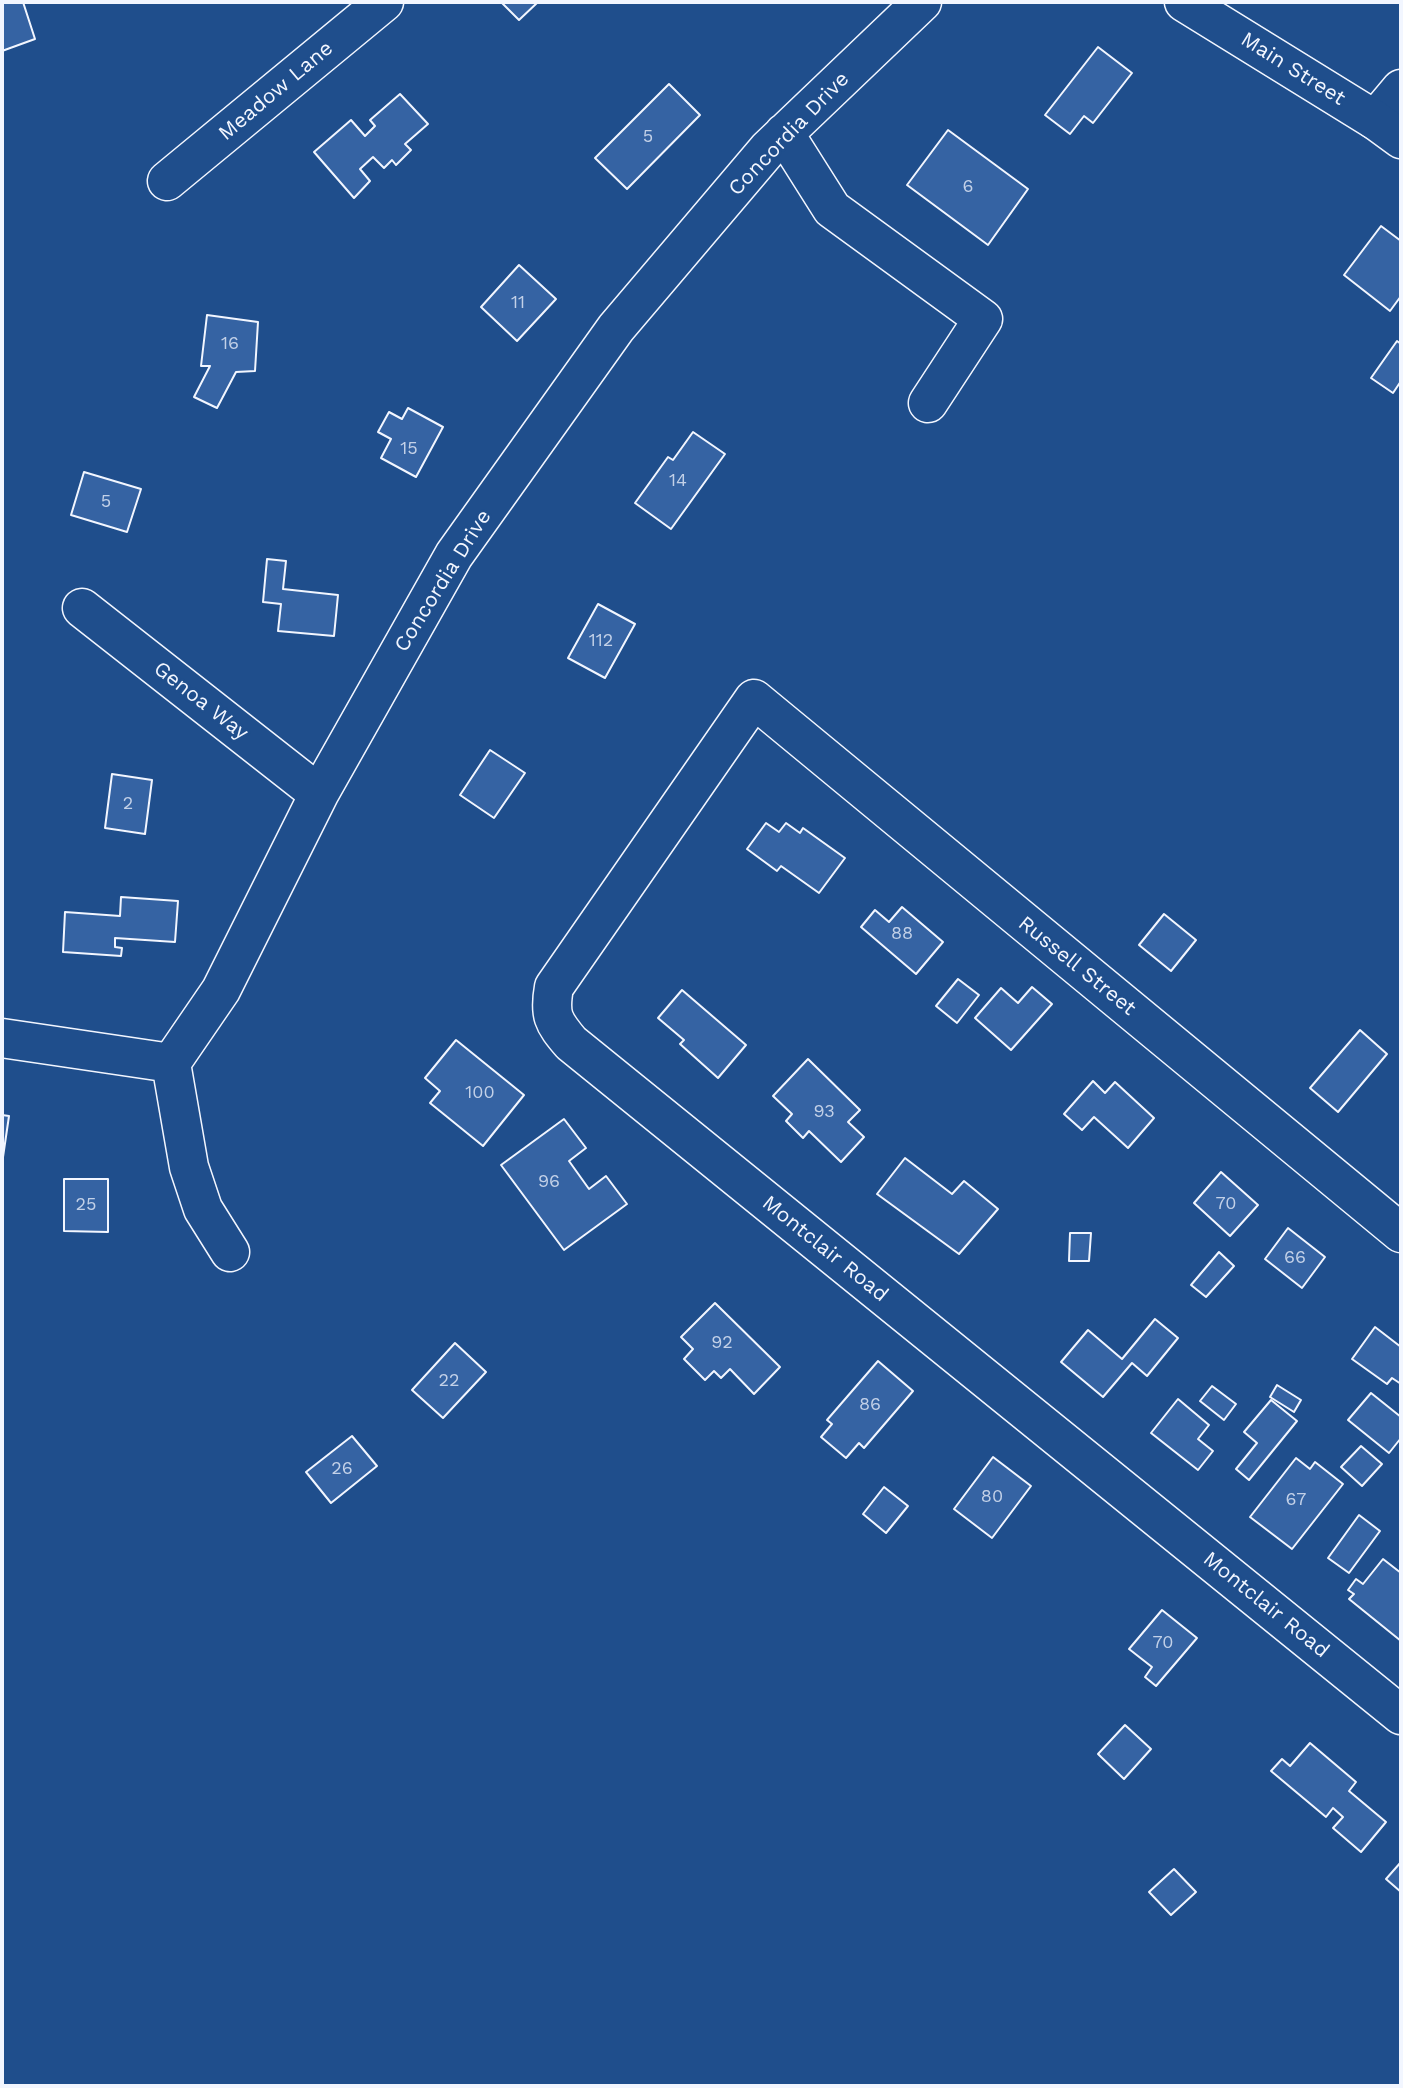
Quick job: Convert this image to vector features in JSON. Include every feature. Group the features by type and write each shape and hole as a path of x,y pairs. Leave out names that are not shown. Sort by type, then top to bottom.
{"main road":[{"name":"Meadow Lane","path":"167,181 384,2"},
{"name":"Concordia Drive","path":"171,1063 221,990 319,794 454,555 616,328 784,133 922,2"},
{"name":"Main Street","path":"1184,2 1388,129"},
{"path":"1388,129 1401,89"},
{"path":"784,133 832,209 983,320 928,403"},
{"name":"Genoa Way","path":"82,608 319,794"},
{"name":"Russell Street","path":"754,699 1401,1233"},
{"name":"Montclair Road","path":"754,699 564,969 554,987 550,1009 556,1026 571,1043 1401,1714"},
{"path":"2,1038 171,1063 189,1167 203,1209 230,1252"}],"building":[{"path":"23,2 35,39 2,51 2,3"},
{"path":"501,2 538,2 519,20"},
{"path":"1098,47 1132,73 1093,123 1084,116 1070,134 1045,115"},
{"path":"669,84 700,115 627,189 595,158"},
{"path":"400,94 428,124 405,144 411,150 396,165 392,160 384,168 373,157 360,169 370,181 354,198 314,152 351,120 365,136 375,126 370,120"},
{"path":"948,130 1028,189 988,245 907,185"},
{"path":"1381,226 1401,241 1401,296 1390,311 1344,275"},
{"path":"519,265 556,299 517,341 481,307"},
{"path":"207,315 258,322 255,371 236,372 217,408 194,397 210,366 201,366"},
{"path":"1397,341 1401,344 1401,381 1393,393 1371,378"},
{"path":"408,408 443,427 416,477 381,458 391,439 378,432 389,412 402,419"},
{"path":"693,432 725,454 671,529 635,503 668,457 673,460"},
{"path":"84,472 141,489 127,532 71,515"},
{"path":"267,559 286,561 283,589 338,595 334,636 278,631 281,604 263,602"},
{"path":"598,604 635,624 605,678 568,658"},
{"path":"490,750 525,773 494,818 460,795"},
{"path":"112,774 152,780 145,834 105,828"},
{"path":"766,823 779,832 786,823 800,833 803,828 845,858 819,893 781,866 777,871 747,849"},
{"path":"121,897 178,901 175,942 115,938 115,947 122,948 121,956 63,952 65,912 120,916"},
{"path":"902,907 943,942 916,974 861,927 875,910 889,922"},
{"path":"1164,914 1196,940 1171,971 1139,945"},
{"path":"958,979 979,995 957,1023 936,1006"},
{"path":"1032,987 1052,1004 1011,1050 975,1018 1001,988 1018,1003"},
{"path":"682,990 746,1045 718,1078 680,1044 684,1040 658,1018"},
{"path":"1360,1030 1387,1054 1338,1112 1310,1088"},
{"path":"456,1040 524,1095 483,1146 430,1103 440,1091 425,1078"},
{"path":"808,1059 860,1110 848,1122 864,1137 841,1162 809,1131 803,1138 786,1121 792,1114 773,1096"},
{"path":"1093,1081 1105,1093 1115,1082 1154,1118 1128,1148 1094,1117 1082,1130 1064,1114"},
{"path":"2,1115 9,1116 3,1157 2,1157"},
{"path":"564,1119 586,1148 569,1161 589,1189 606,1176 627,1204 564,1250 501,1165"},
{"path":"905,1158 952,1194 964,1181 998,1209 959,1254 877,1194"},
{"path":"1221,1172 1258,1205 1230,1236 1194,1203"},
{"path":"64,1179 108,1179 108,1232 64,1231"},
{"path":"1288,1228 1325,1257 1302,1288 1265,1259"},
{"path":"1070,1233 1091,1233 1089,1261 1069,1261"},
{"path":"1219,1252 1234,1266 1206,1297 1191,1285"},
{"path":"715,1303 780,1367 754,1394 730,1369 721,1378 714,1371 705,1380 684,1359 693,1349 681,1337"},
{"path":"1155,1319 1178,1338 1147,1376 1132,1363 1103,1397 1061,1362 1088,1330 1122,1359"},
{"path":"1375,1327 1401,1347 1401,1384 1392,1378 1387,1384 1352,1359"},
{"path":"455,1343 486,1372 443,1418 412,1390"},
{"path":"878,1361 913,1391 864,1448 859,1443 846,1458 821,1437 832,1424 827,1420"},
{"path":"1277,1385 1301,1400 1294,1412 1270,1397"},
{"path":"1212,1386 1236,1404 1224,1420 1200,1401"},
{"path":"1371,1393 1401,1417 1401,1438 1389,1453 1348,1420"},
{"path":"1178,1399 1209,1425 1198,1439 1213,1451 1198,1470 1151,1433"},
{"path":"1271,1400 1297,1421 1249,1480 1236,1469 1257,1443 1244,1432"},
{"path":"352,1436 377,1466 331,1503 306,1472"},
{"path":"1361,1446 1382,1464 1362,1486 1341,1467"},
{"path":"993,1457 1031,1486 992,1538 954,1509"},
{"path":"1296,1458 1310,1469 1315,1462 1343,1484 1292,1549 1250,1517"},
{"path":"884,1487 908,1506 886,1533 863,1514"},
{"path":"1359,1515 1380,1531 1349,1573 1328,1558"},
{"path":"1383,1559 1401,1573 1401,1641 1349,1599 1354,1594 1348,1590 1356,1579 1363,1584"},
{"path":"1162,1610 1197,1638 1156,1686 1145,1677 1152,1667 1129,1649"},
{"path":"1125,1725 1151,1749 1124,1779 1098,1754"},
{"path":"1310,1743 1356,1782 1349,1791 1386,1822 1361,1852 1333,1828 1343,1817 1333,1808 1326,1817 1271,1771 1282,1759 1290,1766"},
{"path":"1401,1862 1401,1892 1386,1879"},
{"path":"1174,1869 1196,1892 1171,1915 1149,1892"}]}
